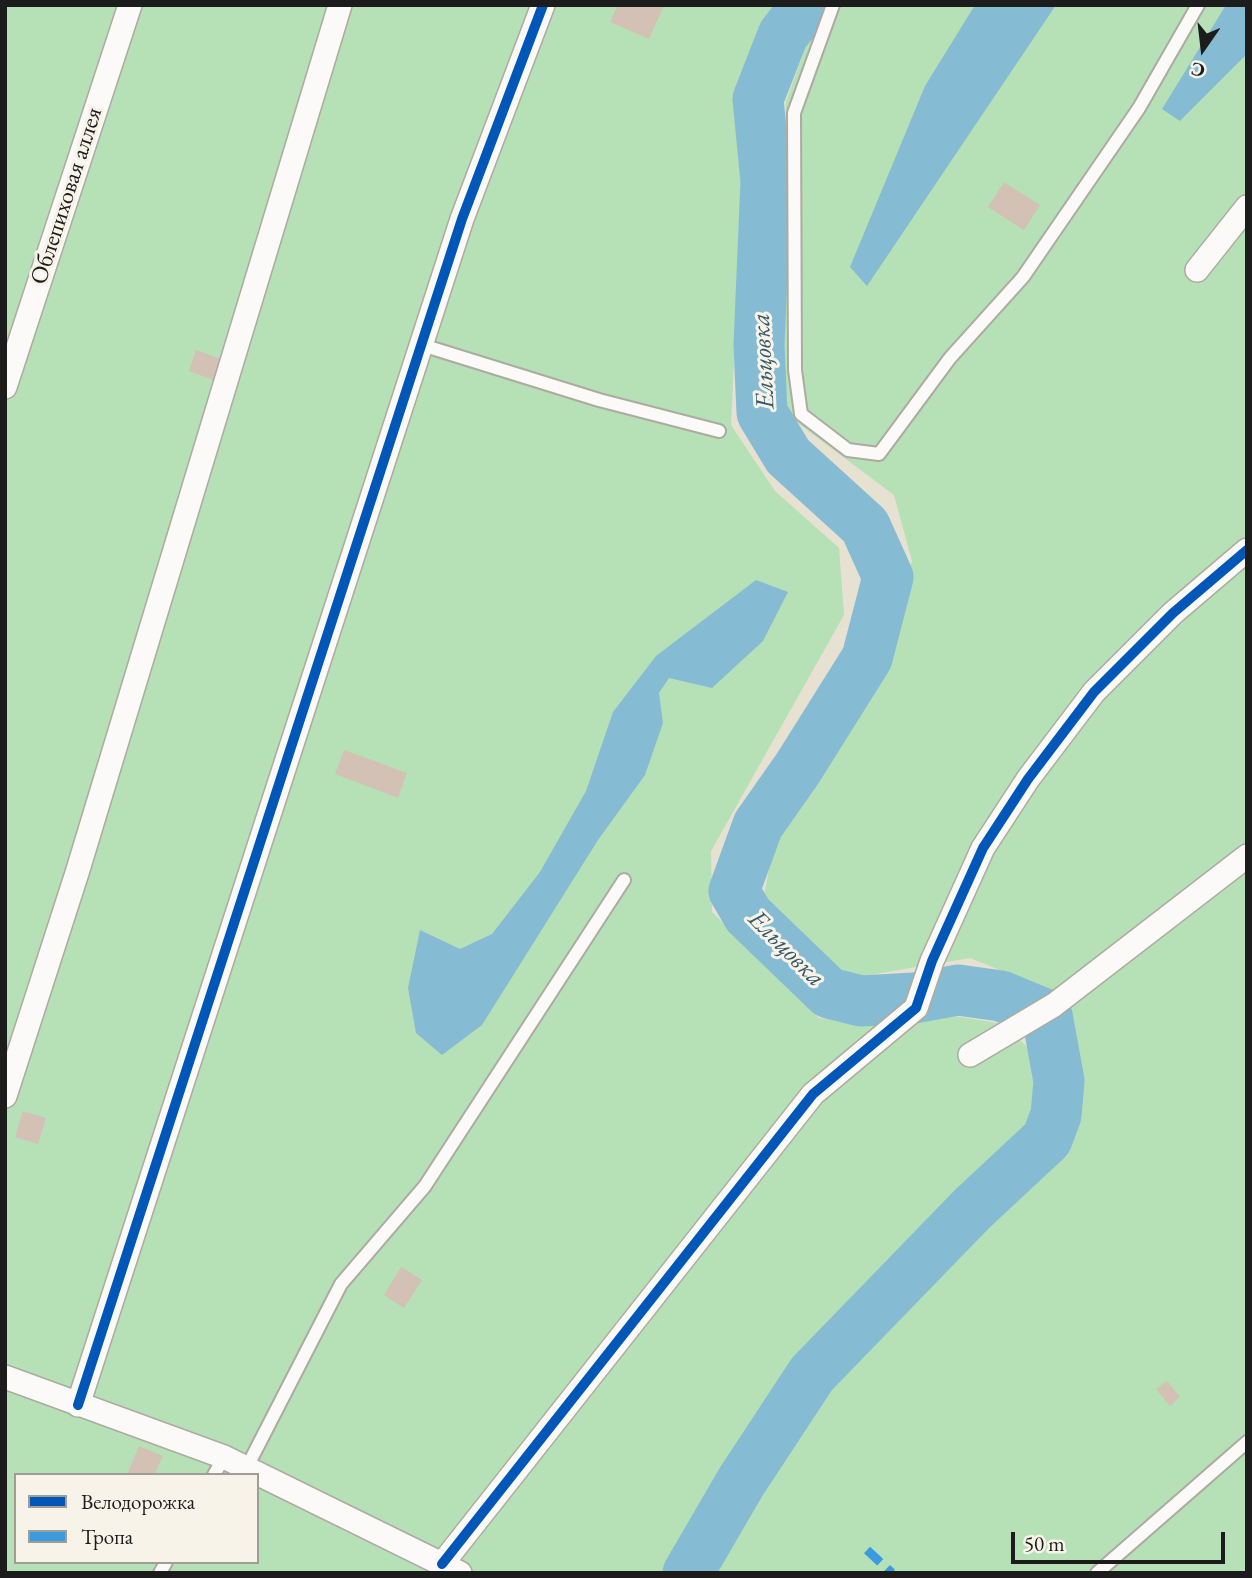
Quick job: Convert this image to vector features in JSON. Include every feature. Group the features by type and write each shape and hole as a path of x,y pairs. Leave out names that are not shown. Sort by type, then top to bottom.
{"street":[{"name":"Облепиховая аллея","path":"5,387 130,5"},
{"path":"5,1096 78,873 340,5"},
{"path":"78,1405 462,219 543,5"},
{"path":"1197,270 1247,207"},
{"path":"259,1475 451,1568 813,1094 916,1008 932,961 983,848 1028,779 1094,692 1173,612 1247,550"},
{"path":"970,1055 1054,1005 1247,856"},
{"path":"5,1377 78,1405 219,1466 246,1469 254,1473"}],"lane":[{"path":"833,5 794,113 795,370 801,414 848,450 879,454 950,358 1023,277 1139,108 1198,5"},
{"path":"422,345 600,400 719,431"},
{"path":"246,1469 341,1284 425,1186 624,880"},
{"path":"1097,1573 1247,1442"}],"green space":[{"path":"5,5 781,5 739,92 743,174 731,425 775,491 839,548 844,615 711,851 712,912 819,1018 878,1025 955,1016 1003,1024 1040,1059 1044,1099 1034,1135 821,1345 669,1573 5,1573"},
{"path":"821,5 1247,5 1247,1573 697,1573 759,1468 836,1360 986,1210 1053,1163 1074,1125 1075,1071 1056,993 970,958 833,981 764,895 773,849 873,675 912,561 894,495 775,406 786,101"}],"water":[{"path":"975,5 1056,5 867,286 850,267 925,86"},
{"path":"1226,5 1247,5 1247,54 1180,121 1162,109"},
{"path":"756,580 788,592 763,641 712,688 669,678 659,693 663,723 645,775 598,840 482,1025 442,1055 416,1033 408,988 420,930 460,949 492,934 540,872 586,791 613,712 656,656"}],"building":[{"path":"618,5 664,5 649,39 610,22"},
{"path":"1004,182 1040,205 1024,230 988,207"},
{"path":"196,350 224,360 216,381 189,371"},
{"path":"344,750 407,773 398,798 335,774"},
{"path":"23,1111 46,1118 38,1144 15,1137"},
{"path":"401,1267 422,1280 404,1308 384,1295"},
{"path":"1167,1381 1180,1397 1170,1406 1156,1389"},
{"path":"139,1446 163,1456 155,1473 128,1473"}],"waterway":[{"name":"Ельцовка","path":"688,1573 741,1482 812,1374 972,1209 1047,1139 1056,1115 1059,1081 1047,1015 1001,996 958,990 914,998 861,1001 829,993 748,915 734,891 758,825 798,768 867,658 888,577 865,526 788,456 762,413 759,345 766,181 758,99 783,35 806,5"}],"marked path":[{"path":"867,1550 892,1573"}],"cycle path":[{"path":"78,1405 462,219 543,5"},
{"path":"442,1564 813,1094 916,1008 932,961 983,848 1028,779 1094,692 1173,613 1247,550"}]}
